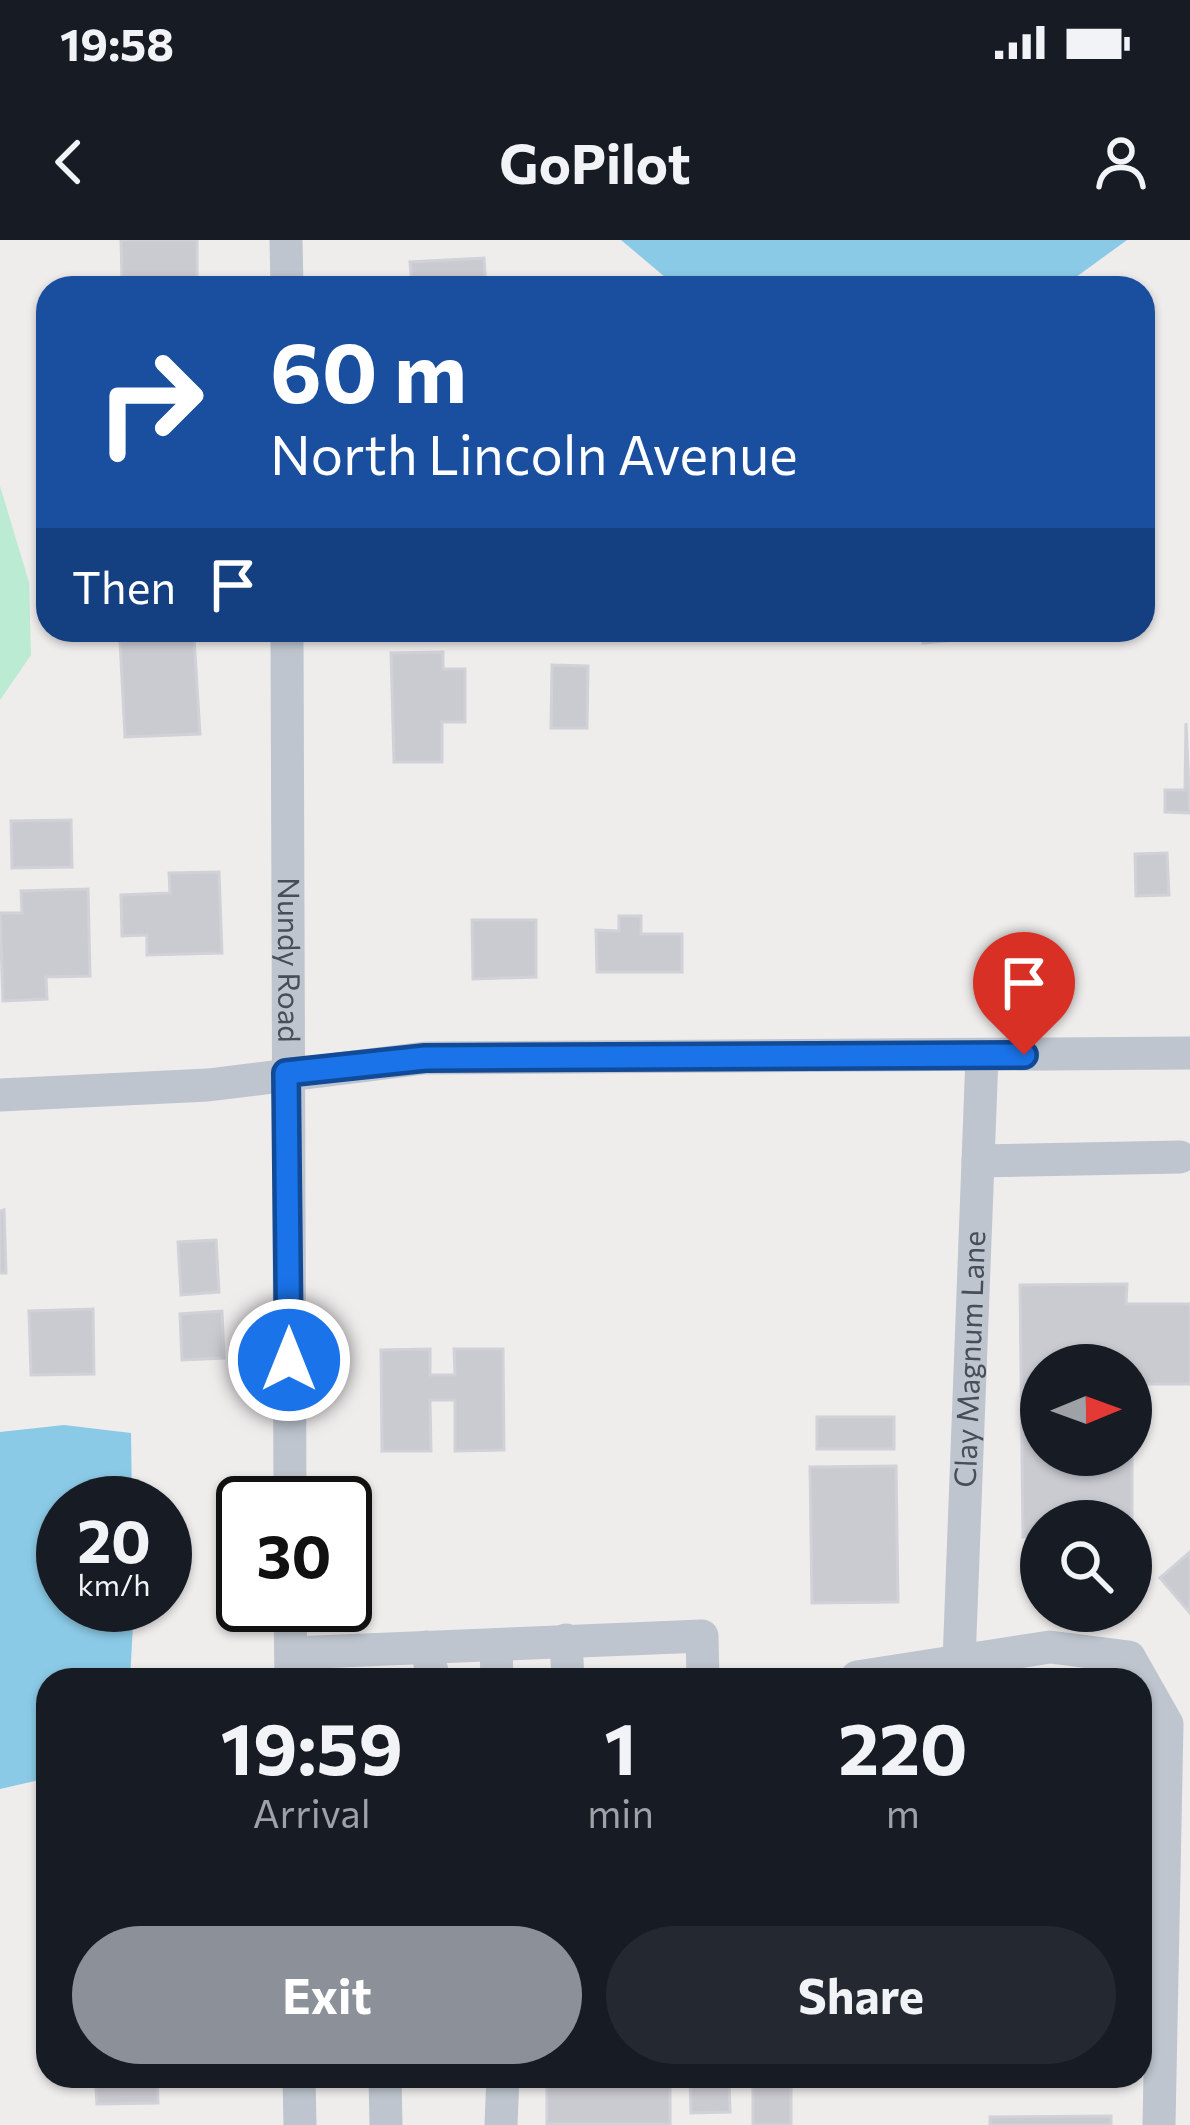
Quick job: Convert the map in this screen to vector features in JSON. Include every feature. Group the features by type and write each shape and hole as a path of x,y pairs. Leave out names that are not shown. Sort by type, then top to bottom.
{"street":[{"path":"286,240 287,276"},
{"name":"Nundy Road","path":"287,642 290,1476"},
{"path":"0,1095 208,1085 425,1058 1190,1053"},
{"name":"Clay Magnum Lane","path":"958,1661 982,1056"},
{"path":"978,1161 1180,1157"},
{"path":"290,1632 291,1666 430,1664 496,1645 702,1636 703,1668"},
{"path":"566,1640 567,1668"},
{"path":"496,1645 497,1668"},
{"path":"913,1668 1050,1647 1130,1657 1136,1668"},
{"path":"1152,1696 1168,1724 1159,2125"},
{"path":"299,2088 300,2125"},
{"path":"386,2088 386,2125"},
{"path":"501,2125 503,2088"}],"green space":[{"path":"0,486 29,582 31,655 0,700"}],"water":[{"path":"621,240 1127,240 1078,276 664,276"},
{"path":"64,1425 131,1433 132,1476 36,1476 36,1632 133,1632 131,1668 36,1668 36,1781 0,1789 0,1432"}],"building":[{"path":"121,240 197,240 197,276 122,276"},
{"path":"484,258 485,276 411,276 410,262"},
{"path":"120,642 194,642 200,734 125,737"},
{"path":"443,652 443,669 465,669 465,722 442,722 442,762 394,762 391,653"},
{"path":"552,665 588,666 587,728 551,728"},
{"path":"1186,723 1190,813 1165,812 1165,790 1185,790"},
{"path":"71,820 72,867 12,868 11,821"},
{"path":"1167,853 1169,895 1136,896 1135,854"},
{"path":"219,872 222,953 147,955 147,935 122,936 121,895 170,893 169,873"},
{"path":"88,889 90,976 46,977 47,999 3,1001 0,913 22,913 21,891"},
{"path":"619,916 641,916 641,934 682,934 682,972 597,972 596,930 619,931"},
{"path":"472,920 536,920 536,977 473,979"},
{"path":"4,1210 6,1273 0,1273 0,1211"},
{"path":"216,1240 219,1292 181,1295 178,1242"},
{"path":"1127,1284 1126,1304 1190,1304 1190,1384 1152,1384 1152,1344 1021,1344 1020,1285"},
{"path":"93,1309 94,1374 31,1375 29,1311"},
{"path":"222,1311 224,1358 182,1360 180,1314"},
{"path":"430,1349 430,1375 455,1375 454,1349 503,1349 504,1450 455,1451 455,1400 430,1400 431,1451 382,1451 381,1350"},
{"path":"817,1417 894,1417 894,1449 817,1449"},
{"path":"896,1466 898,1602 812,1603 810,1467"},
{"path":"1022,1476 1132,1476 1132,1500 1023,1500"},
{"path":"1190,1552 1190,1613 1160,1578"},
{"path":"96,2088 157,2088 158,2103 97,2104"},
{"path":"547,2088 670,2088 670,2124 547,2124"},
{"path":"690,2088 729,2088 730,2112 691,2113"},
{"path":"753,2088 791,2088 791,2125 753,2125"},
{"path":"1111,2116 1111,2125 990,2125 990,2117"}],"route":[{"path":"289,1360 286,1073 425,1058 1024,1055"}]}
